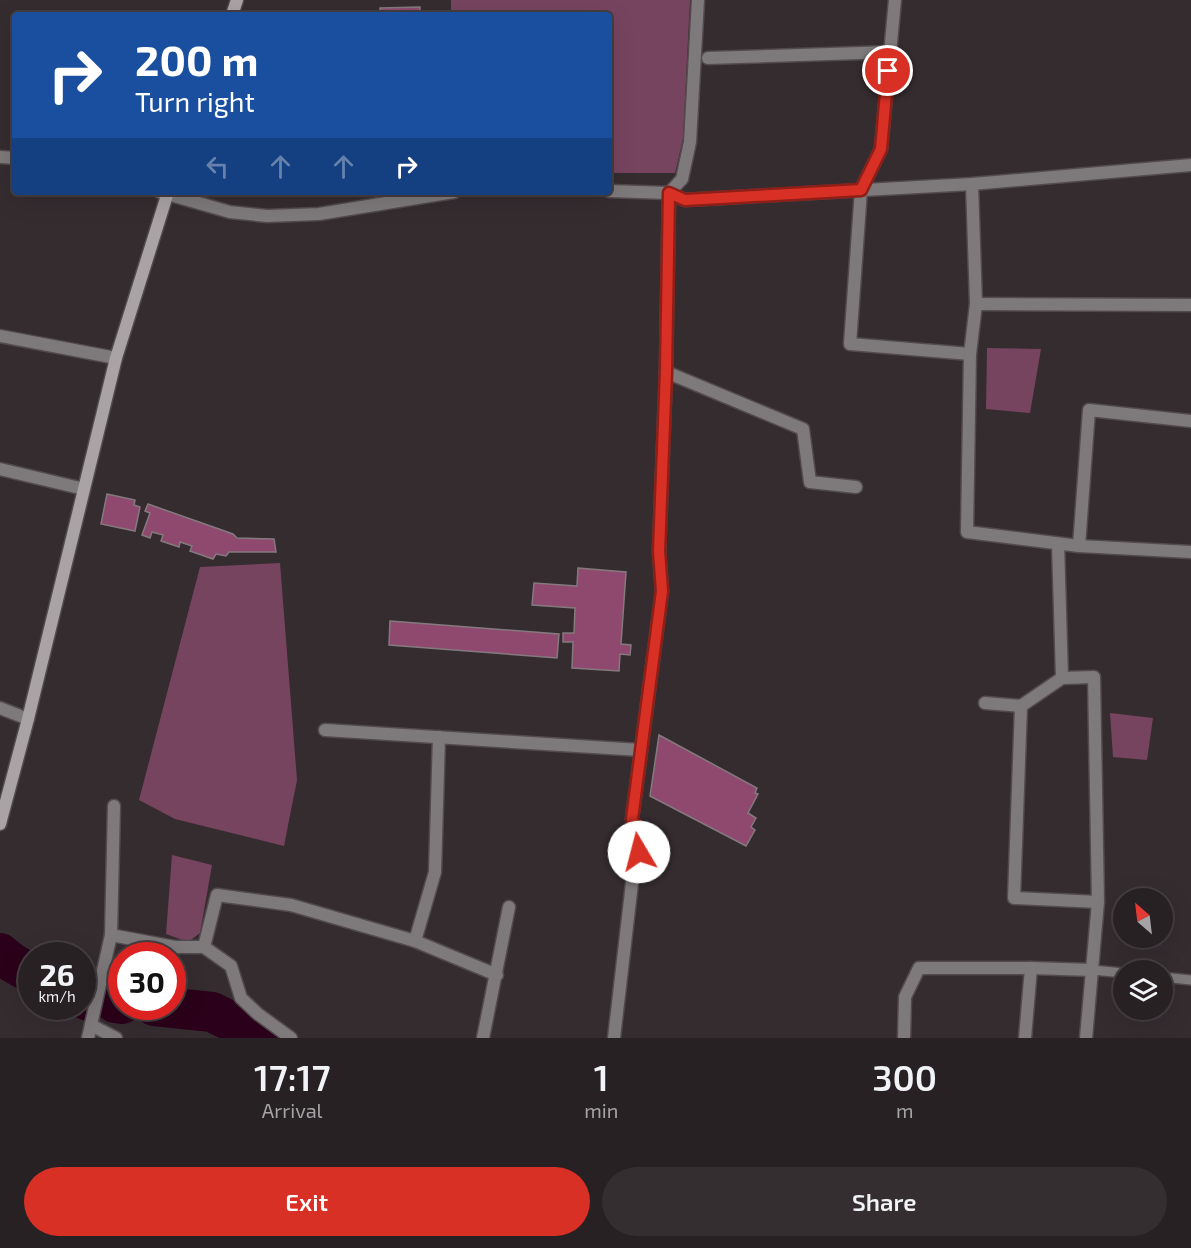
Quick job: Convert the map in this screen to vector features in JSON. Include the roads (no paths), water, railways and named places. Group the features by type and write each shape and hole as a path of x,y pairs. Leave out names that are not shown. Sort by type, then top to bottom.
{"street":[{"path":"614,1038 632,883 642,836 632,819 662,591 659,551 666,372 669,193 682,179 690,142 698,0"},
{"path":"894,0 881,149 861,190 850,344 970,354"},
{"path":"708,58 890,52"},
{"path":"612,191 669,193 685,200 972,184 1191,165"},
{"path":"972,184 976,304 970,354 967,532 1078,546 1191,552"},
{"path":"0,824 28,719 116,358 164,195"},
{"path":"172,195 230,212 267,216 319,214 436,195"},
{"path":"976,304 1191,305"},
{"path":"0,336 116,358"},
{"path":"666,372 803,429 810,482 856,487"},
{"path":"1078,546 1089,410 1191,421"},
{"path":"0,469 84,489"},
{"path":"1058,544 1062,678"},
{"path":"986,703 1022,706 1062,678 1094,677 1098,902 1086,1038"},
{"path":"1022,706 1014,898 1098,902"},
{"path":"0,708 28,719"},
{"path":"325,730 640,750"},
{"path":"415,942 435,872 439,737"},
{"path":"88,1038 111,934 114,806"},
{"path":"204,947 217,895 291,905 415,942 497,975"},
{"path":"483,1038 509,907"},
{"path":"111,934 174,947 204,947 231,966 242,998 258,1014 291,1038"},
{"path":"904,1038 905,997 919,968 1092,970"},
{"path":"1025,1038 1031,968"},
{"path":"91,1025 116,1038"}],"lane":[{"path":"1092,970 1113,972"},
{"path":"1173,978 1191,980"}],"waterway":[{"path":"0,953 18,966"},
{"path":"186,1009 212,1012 254,1033 258,1038"}]}
